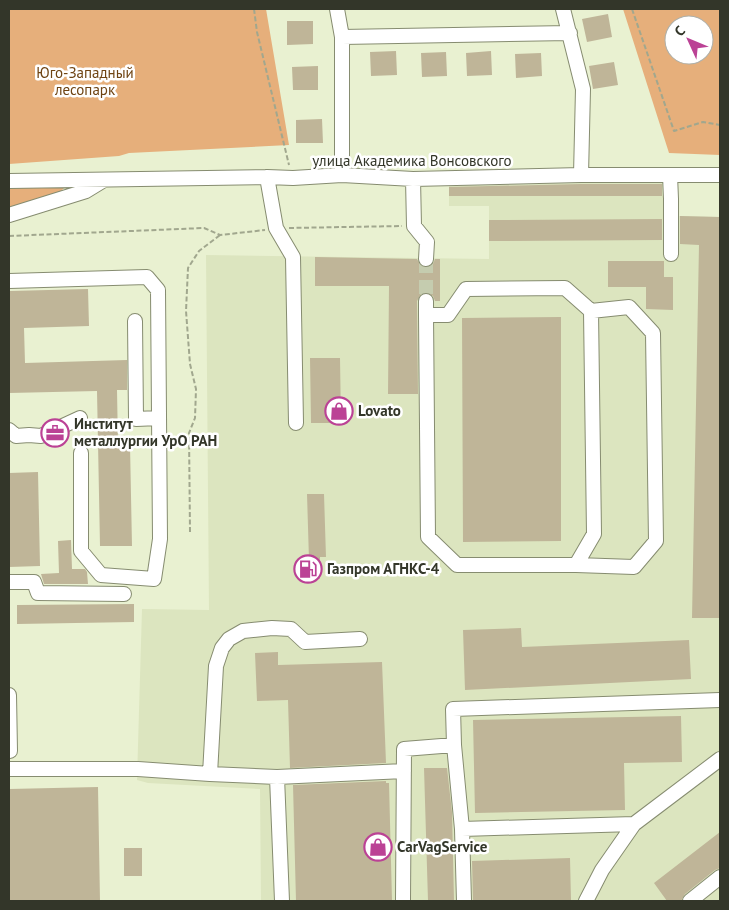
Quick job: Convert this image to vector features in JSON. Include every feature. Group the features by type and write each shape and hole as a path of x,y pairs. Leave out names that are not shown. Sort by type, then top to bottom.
{"street":[{"path":"337,9 342,36 342,175"},
{"path":"562,9 570,33 583,90 581,175"},
{"path":"342,36 570,33"},
{"name":"улица Академика Вонсовского","path":"9,181 293,178 342,175 413,179 581,175 720,175"},
{"path":"670,175 672,199 670,254"},
{"path":"267,177 276,228 293,256 296,423"},
{"path":"413,179 414,226 427,242 426,259"},
{"name":"улица Академика Вонсовского","path":"9,215 86,191 104,180"},
{"path":"9,281 147,277 158,290 160,539 154,578 102,575 81,550 81,453"},
{"path":"576,564 594,534 590,311 565,288 466,289 448,316 426,308 428,536 457,565 576,564 634,567 656,541 653,333 629,307 590,311"},
{"path":"135,321 136,419 159,418"},
{"path":"9,430 16,436 41,436 80,418"},
{"path":"9,582 34,582 38,593 124,594"},
{"path":"210,774 216,666 222,648 230,639 243,631 272,628 291,629 305,642 360,639"},
{"path":"9,695 9,751"},
{"path":"464,901 462,829 454,745 453,709 720,700"},
{"path":"403,901 404,749 454,745"},
{"path":"586,901 602,870 634,824 720,759"},
{"path":"9,769 138,768 277,777 404,771"},
{"path":"277,777 282,901"},
{"path":"462,829 634,824"},
{"path":"690,901 720,877"}],"path":[{"path":"254,9 293,178"},
{"path":"632,9 674,131 703,122 720,125"},
{"path":"190,532 189,433 194,418 196,389 190,364 186,311 188,268 199,250 220,235 276,228 414,226"},
{"path":"9,236 204,228 220,235"}],"shaded area":[{"path":"664,181 671,199 678,200 678,216 720,217 720,901 261,901 260,789 148,783 137,780 142,609 209,610 206,255 489,259 489,206 449,206 449,186"}],"green space":[{"name":"Юго-Западный лесопарк","path":"9,9 266,9 289,145 129,153 119,156 9,164"},
{"path":"623,9 720,9 720,155 669,153"},
{"path":"61,186 64,188 61,191 9,208 9,188"}],"building":[{"path":"608,14 612,37 587,42 582,19"},
{"path":"287,21 313,21 313,44 287,45"},
{"path":"396,51 397,75 371,76 370,52"},
{"path":"491,51 492,75 467,76 466,53"},
{"path":"446,52 447,76 422,77 421,53"},
{"path":"541,53 542,76 516,78 515,54"},
{"path":"614,62 618,85 593,89 589,66"},
{"path":"318,66 318,90 293,90 292,67"},
{"path":"322,119 323,143 296,143 296,120"},
{"path":"662,184 662,196 449,196 449,187"},
{"path":"680,216 720,217 720,618 692,618 699,245 680,244"},
{"path":"662,219 662,240 489,241 489,220"},
{"path":"315,257 417,259 421,266 426,268 433,264 435,259 440,259 440,301 435,301 433,296 426,292 421,294 417,301 418,394 388,394 389,286 315,286"},
{"path":"608,261 664,261 664,277 673,277 673,310 646,309 646,287 608,287"},
{"path":"88,289 89,326 24,328 25,363 127,360 127,390 117,390 118,445 130,445 132,546 100,546 97,391 9,393 9,291"},
{"path":"561,317 561,541 463,542 462,318"},
{"path":"310,358 340,358 341,423 311,423"},
{"path":"38,472 40,566 9,567 9,473"},
{"path":"307,494 324,494 326,557 320,557 320,579 297,579 297,560 309,560"},
{"path":"71,540 72,569 85,569 88,584 44,584 41,574 59,573 58,541"},
{"path":"134,604 134,622 17,624 17,605"},
{"path":"521,628 522,647 689,640 691,679 465,690 463,630"},
{"path":"278,652 278,665 382,662 386,763 290,768 288,700 257,701 255,653"},
{"path":"681,716 682,762 624,763 625,810 475,813 473,720"},
{"path":"424,768 447,768 452,812 454,901 428,901"},
{"path":"386,781 386,783 389,783 392,901 296,901 293,785"},
{"path":"98,787 100,901 9,901 9,789"},
{"path":"720,832 720,868 685,894 681,901 667,901 654,883"},
{"path":"124,848 142,848 142,876 124,876"},
{"path":"570,858 571,901 473,901 472,861"}],"tunnel":[{"path":"426,259 426,301"}],"place":[{"name":"Lovato","path":"339,411"},
{"name":"Институт металлургии УрО РАН","path":"55,433"},
{"name":"Газпром АГНКС-4","path":"308,569"},
{"name":"CarVagService","path":"378,847"}]}
